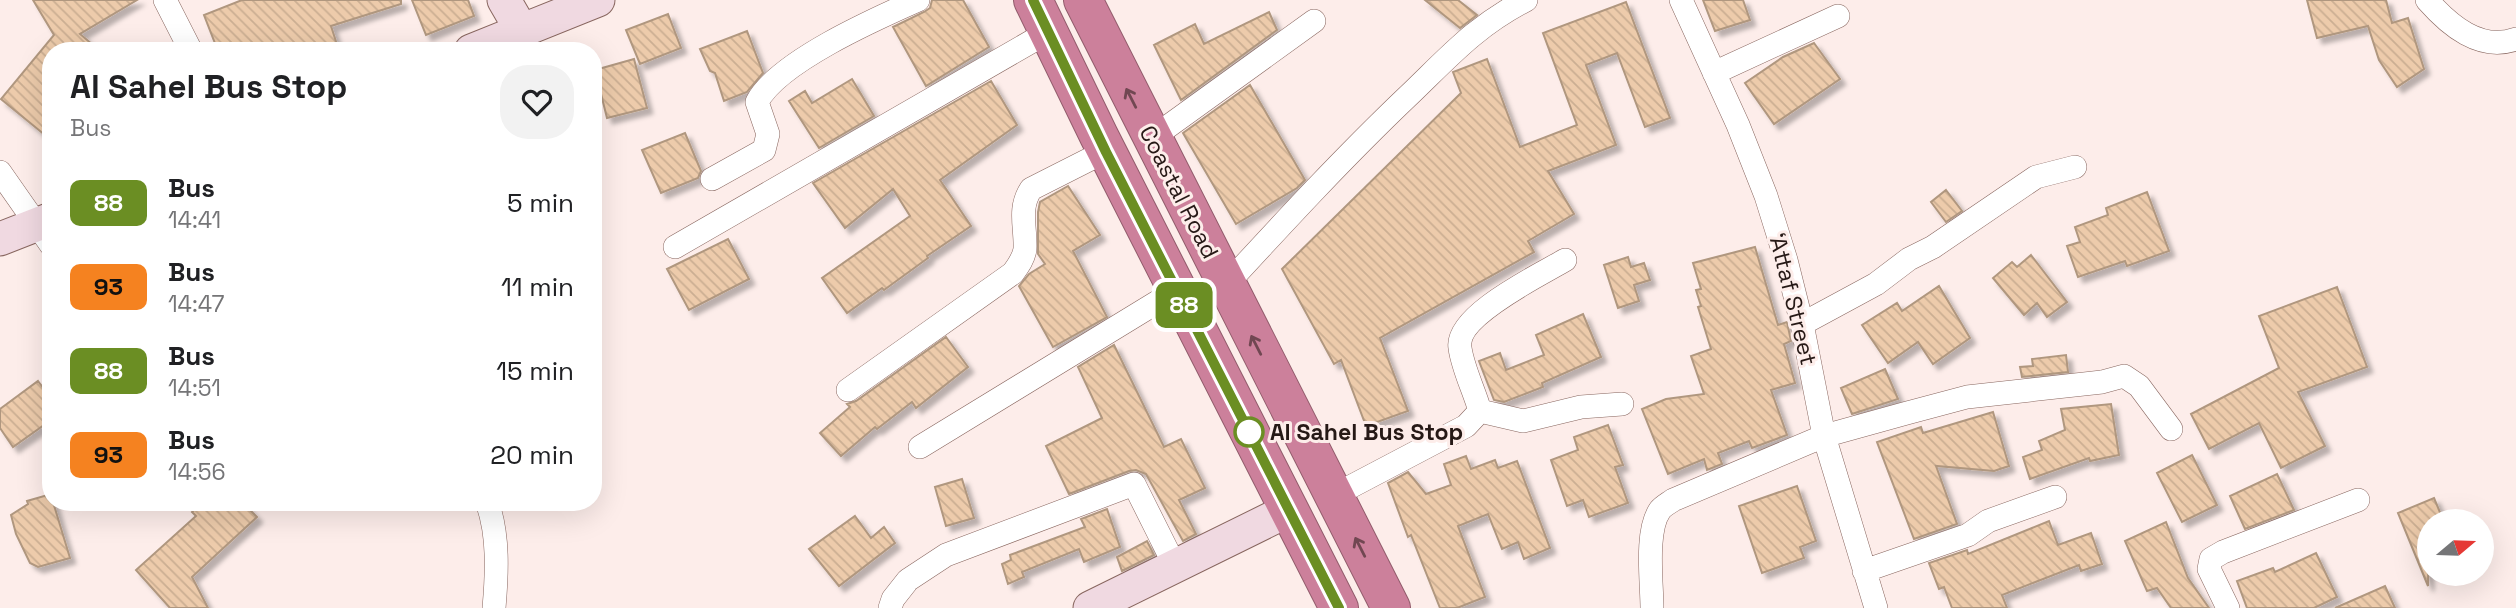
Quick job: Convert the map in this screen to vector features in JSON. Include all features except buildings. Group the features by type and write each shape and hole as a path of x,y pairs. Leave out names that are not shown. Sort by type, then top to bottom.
{"highway":[{"name":"Coastal Road","path":"1083,0 1391,608"},
{"path":"1040,16 1106,152 1339,608"}],"street":[{"path":"165,0 186,42"},
{"path":"504,0 522,31"},
{"path":"494,42 598,0"},
{"path":"712,179 764,150 768,134 757,102 764,90 777,78 867,23 918,0"},
{"path":"1226,285 1344,158 1462,41 1499,14 1526,0"},
{"name":"‘Attaf Street","path":"1681,0 1766,196 1802,324 1824,436 1876,608"},
{"path":"2427,0 2446,23 2472,37 2506,43 2516,39"},
{"path":"675,247 1040,16"},
{"path":"1714,73 1838,16"},
{"path":"1152,138 1314,21"},
{"path":"848,390 1013,273 1025,251 1023,210 1024,200 1031,189 1106,152"},
{"path":"1802,324 1876,284 1909,259 1933,247 2036,177 2075,167"},
{"path":"0,172 42,225"},
{"path":"0,239 42,231"},
{"path":"1480,411 1459,346 1462,329 1494,301 1565,260"},
{"path":"920,447 1177,290"},
{"path":"1653,608 1651,547 1653,526 1660,510 1673,500 1824,436 1967,397 2102,382 2124,376 2139,386 2171,429"},
{"path":"1480,411 1523,421 1581,407 1622,404"},
{"path":"1333,496 1466,426 1480,411"},
{"path":"890,608 893,599 908,580 946,555 1134,484 1175,566"},
{"path":"1864,570 1968,536 1989,521 2055,497"},
{"path":"2228,608 2209,569 2211,559 2358,500"},
{"path":"1090,608 1289,510"},
{"path":"490,511 495,548 494,608"}],"bus line":[{"name":"88","path":"1033,0 1106,152 1339,608"}],"place":[{"name":"Al Sahel Bus Stop","path":"1249,432"}]}
